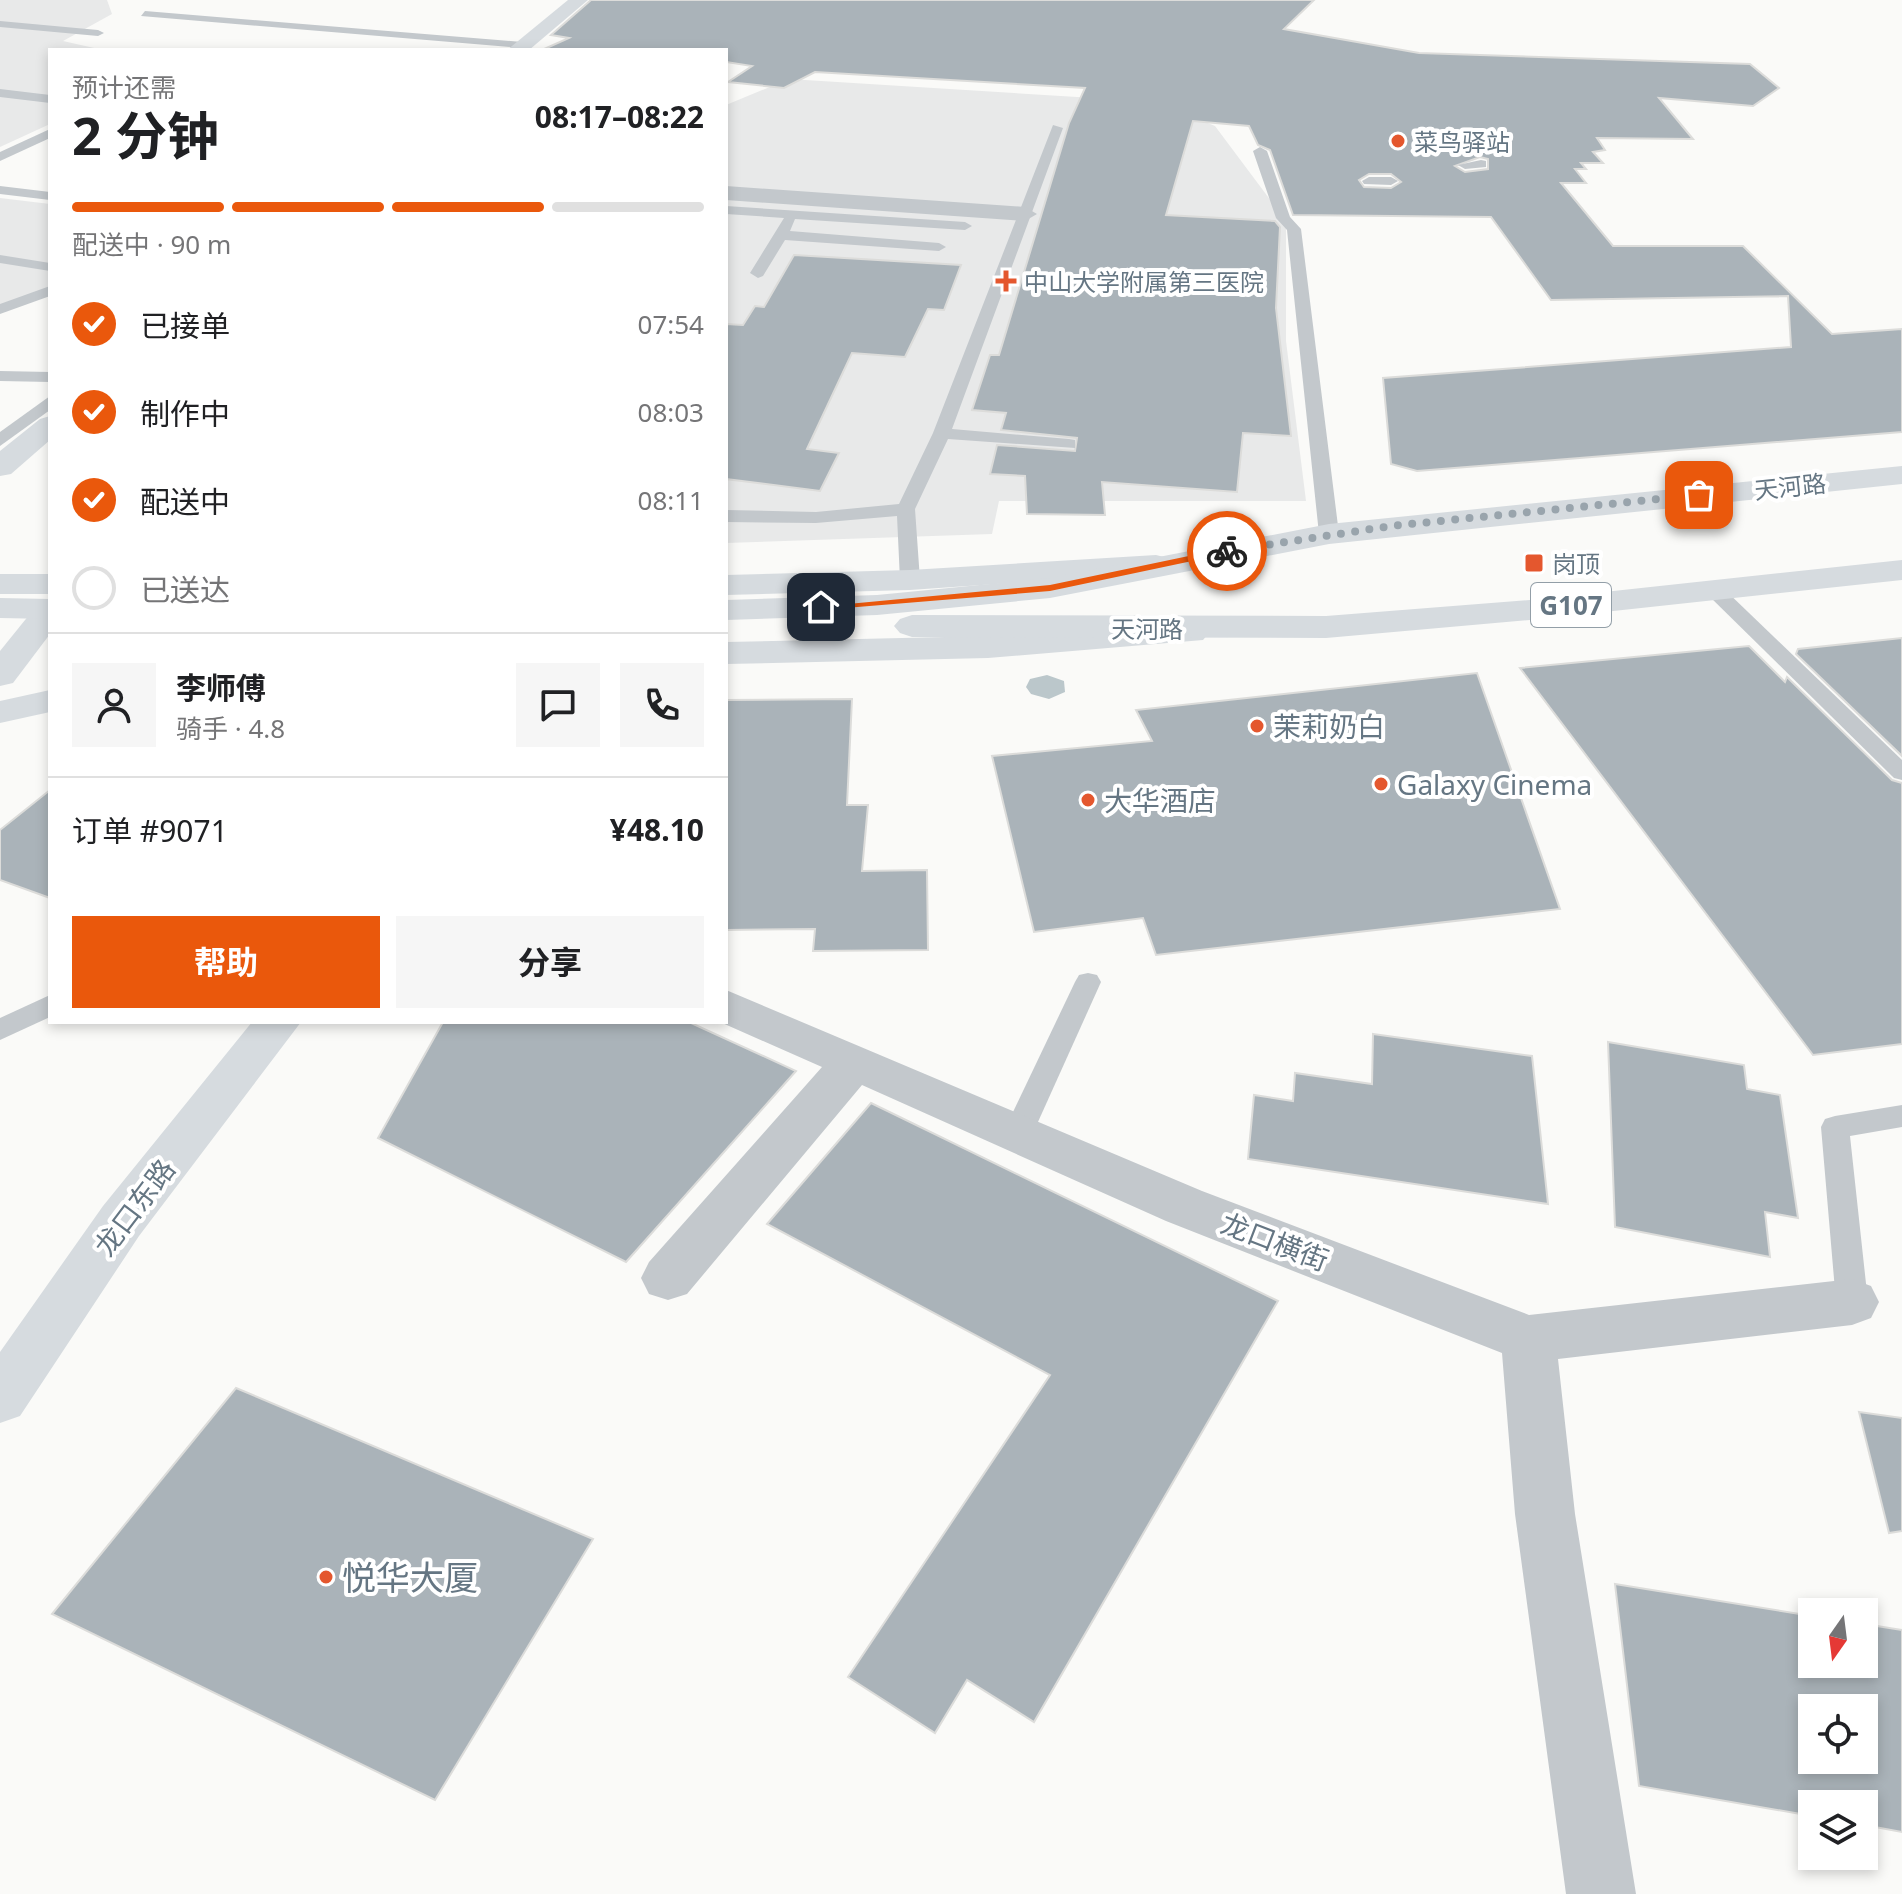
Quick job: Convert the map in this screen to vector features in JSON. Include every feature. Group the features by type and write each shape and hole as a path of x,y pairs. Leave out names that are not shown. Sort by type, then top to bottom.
{"main road":[{"path":"520,48 579,0"},
{"path":"0,467 48,427"},
{"name":"天河路","path":"728,610 877,605 1050,588 1329,534 1902,475"},
{"path":"728,585 910,580 1166,565"},
{"name":"天河路","path":"728,630 881,625 1238,629 1403,622 1902,570"},
{"path":"0,584 48,584"},
{"path":"0,608 48,610"},
{"path":"14,654 48,612"},
{"path":"728,653 988,647 1238,629"},
{"path":"14,654 48,630"},
{"path":"0,712 48,701"},
{"name":"龙口东路","path":"0,1398 121,1221 276,1024"}],"street":[{"path":"728,193 798,206 1025,214"},
{"name":"龙口横街","path":"728,1007 1184,1206 1528,1339 1852,1302"},
{"path":"668,1278 855,1061"},
{"path":"1528,1339 1545,1514 1601,1894"}],"lane":[{"path":"145,14 520,48"},
{"path":"0,24 98,33"},
{"path":"0,93 48,99"},
{"path":"910,580 906,509 942,433 1057,128"},
{"path":"14,134 45,135"},
{"path":"0,157 45,135"},
{"path":"1260,151 1283,218 1294,229 1329,534"},
{"path":"1369,181 1391,181"},
{"path":"0,190 48,196"},
{"path":"758,273 798,206"},
{"path":"728,210 798,206 965,226"},
{"path":"781,235 939,247"},
{"path":"0,259 48,267"},
{"path":"0,309 48,292"},
{"path":"0,376 48,377"},
{"path":"0,441 48,403"},
{"path":"942,433 1069,444"},
{"path":"728,516 835,517 906,509"},
{"path":"1715,591 1902,773"},
{"path":"1018,1133 1088,982"},
{"path":"0,1030 48,1006"},
{"path":"1852,1302 1835,1127 1902,1116"}],"shaded area":[{"path":"0,0 107,0 112,14 63,41 94,48 48,48 48,125 0,147"},
{"name":"中山大学附属第三医院","path":"789,79 1126,100 1181,112 1215,126 1286,221 1286,341 1306,501 999,501 992,534 728,543 728,104"},
{"path":"0,198 48,204 48,289 0,305"},
{"path":"1047,675 1064,681 1065,692 1049,699 1031,694 1026,687 1030,679"}],"building":[{"path":"591,0 1314,0 1284,29 1419,53 1750,64 1779,88 1753,106 1659,98 1693,139 1597,138 1605,150 1593,152 1603,163 1581,163 1586,169 1575,169 1586,183 1561,183 1613,246 1743,246 1832,334 1902,329 1902,432 1417,471 1391,464 1383,378 1791,347 1788,296 1551,300 1491,217 1293,215 1270,150 1258,145 1249,126 1193,121 1166,215 1275,221 1280,227 1276,308 1291,436 1243,433 1237,492 1102,482 1105,515 1027,514 1025,476 990,474 997,445 1075,451 1077,438 1001,430 1006,413 972,410 990,355 999,355 1069,123 1085,88 815,72 784,88 728,82 752,66 728,62 728,48 546,48 569,38 551,35","holes":["1480,157 1488,159 1488,169 1465,172 1455,166","1369,174 1391,174 1401,182 1391,188 1364,187 1359,180"]},
{"path":"794,255 961,265 944,310 928,309 905,357 852,353 807,449 839,453 820,491 728,479 728,324 743,325 755,306 764,307"},
{"path":"1902,638 1902,756 1796,654 1798,649"},
{"path":"1749,646 1785,682 1787,677 1892,780 1902,783 1902,1044 1813,1055 1520,668"},
{"path":"1477,673 1560,909 1156,955 1143,918 1034,932 992,756 1152,741 1136,710"},
{"path":"852,699 847,805 868,805 862,871 927,870 928,950 813,951 815,929 728,930 728,700"},
{"path":"48,792 48,897 0,880 0,830"},
{"path":"442,1024 693,1024 796,1071 626,1262 378,1138"},
{"path":"1373,1034 1532,1056 1548,1204 1248,1159 1254,1095 1293,1101 1295,1073 1372,1084"},
{"path":"1608,1042 1744,1065 1747,1089 1780,1095 1798,1218 1765,1212 1770,1257 1615,1227"},
{"path":"871,1103 1278,1301 1034,1722 967,1680 935,1733 848,1677 1050,1375 767,1224"},
{"name":"悦华大厦","path":"236,1388 593,1539 435,1800 52,1614"},
{"path":"1859,1412 1902,1418 1902,1531 1889,1533"},
{"path":"1615,1584 1798,1614 1798,1678 1878,1678 1878,1626 1902,1630 1902,1832 1878,1828 1878,1790 1798,1790 1798,1814 1639,1786"}],"way so far":[{"path":"1227,551 1391,526 1699,495"}],"place":[{"name":"菜鸟驿站","path":"1398,141"},
{"name":"中山大学附属第三医院","path":"1006,281"},
{"name":"岗顶","path":"1534,563"},
{"name":"茉莉奶白","path":"1257,726"},
{"name":"Galaxy Cinema","path":"1381,784"},
{"name":"大华酒店","path":"1088,800"},
{"name":"悦华大厦","path":"326,1577"}],"route":[{"path":"821,607 877,605 1050,588 1227,551"}]}
